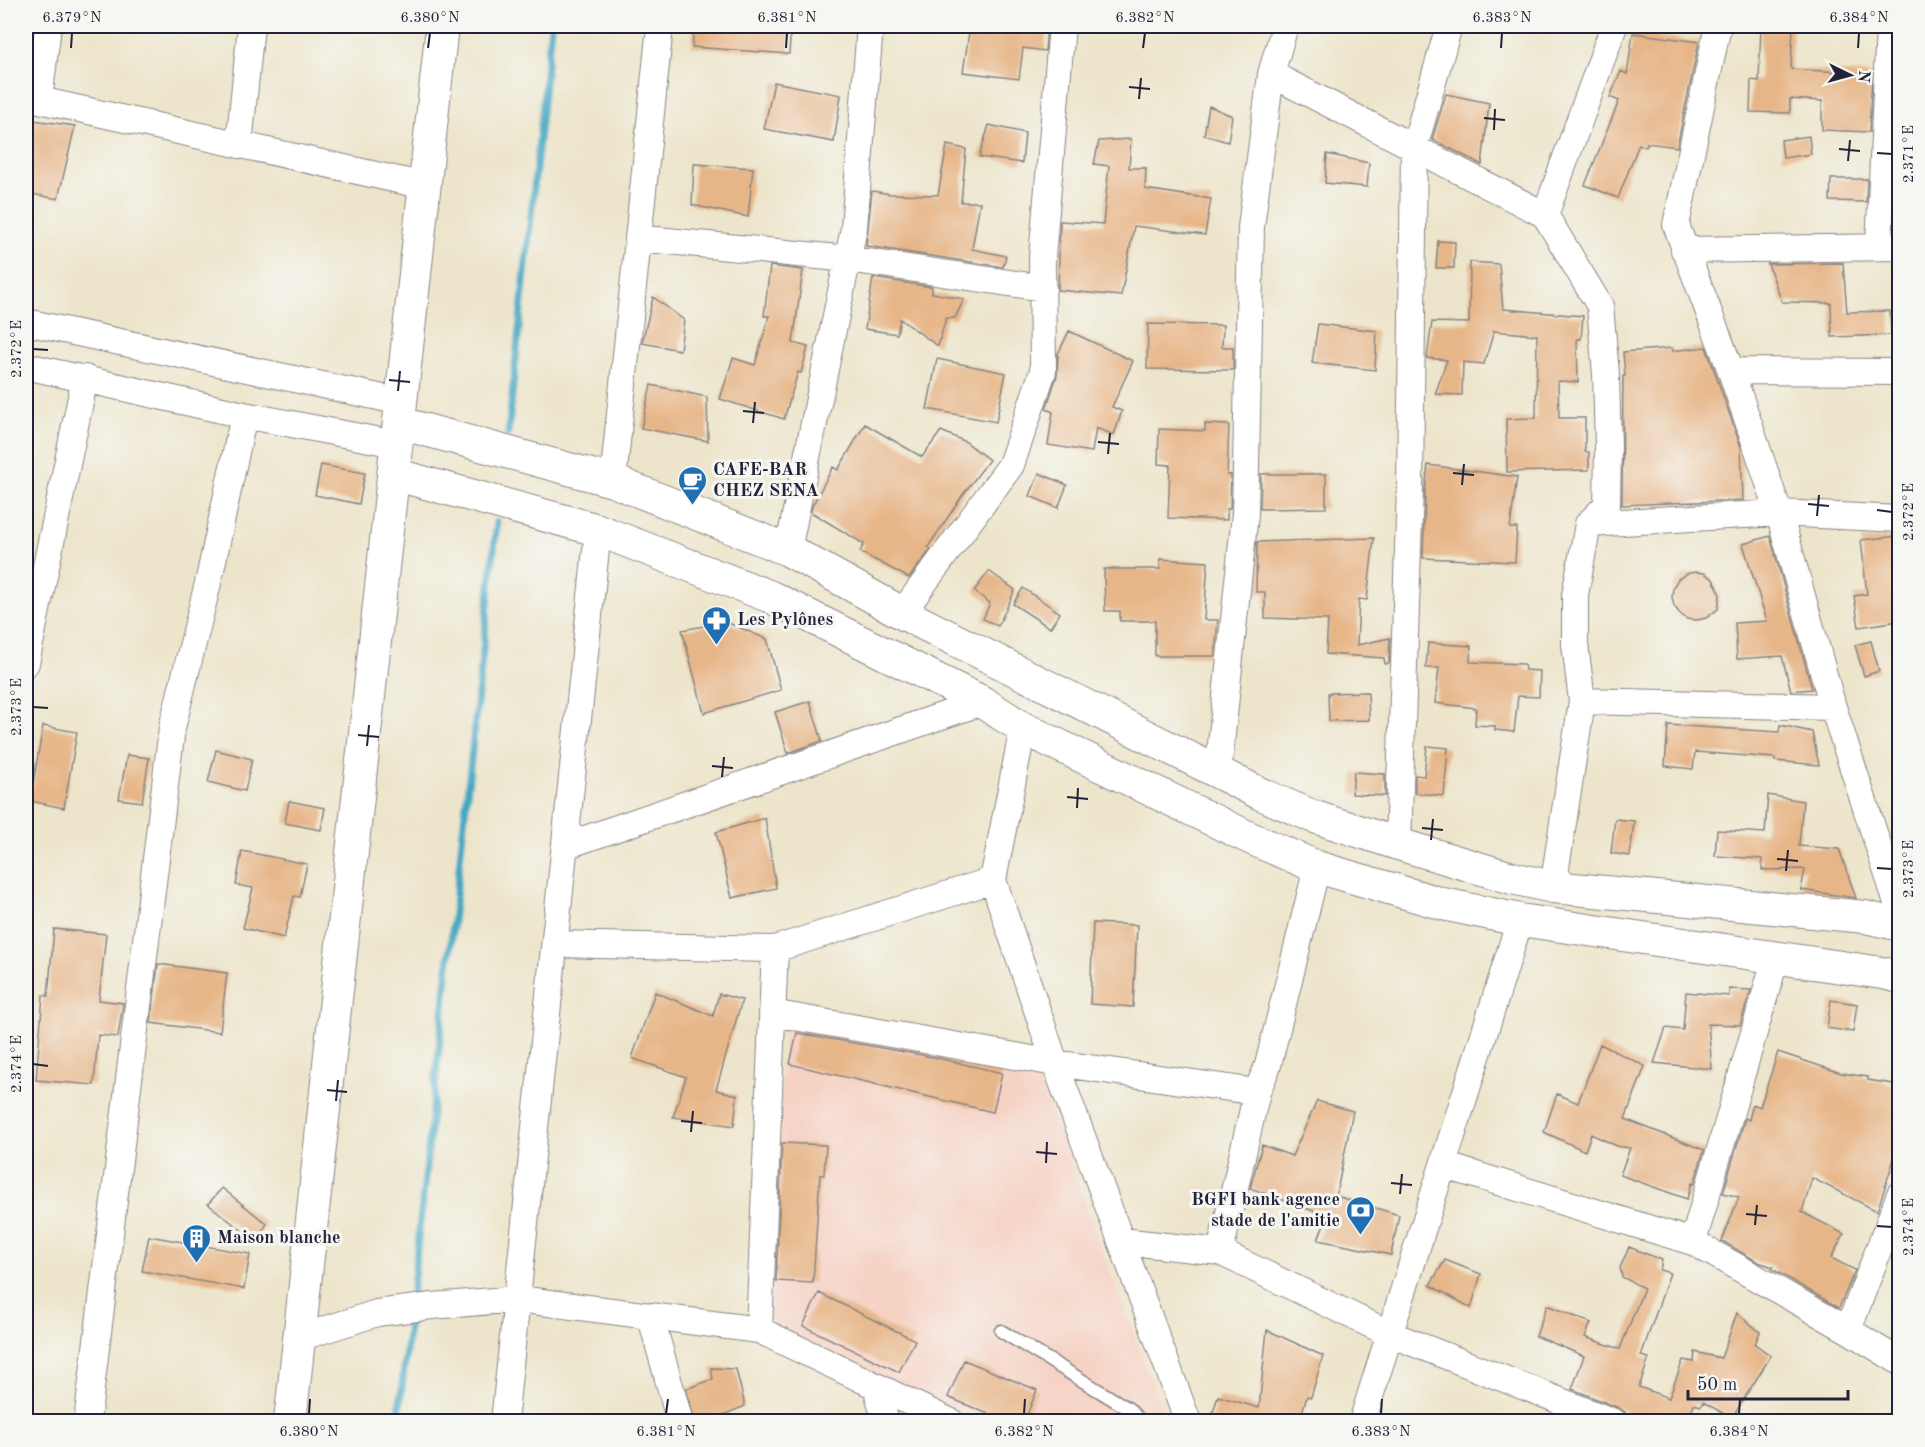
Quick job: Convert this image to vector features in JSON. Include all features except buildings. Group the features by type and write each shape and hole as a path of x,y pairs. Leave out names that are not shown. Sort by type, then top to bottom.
{"street":[{"path":"48,26 32,98 425,186"},
{"path":"239,145 251,26"},
{"path":"290,1422 442,26"},
{"path":"613,481 660,26"},
{"path":"788,550 854,228 870,26"},
{"path":"902,613 1011,465 1044,370 1042,257 1062,26"},
{"path":"1218,774 1245,514 1251,227 1271,74 1285,26"},
{"path":"1398,844 1410,488 1414,148 1449,26"},
{"path":"1545,215 1614,26"},
{"path":"1718,26 1676,225 1731,371 1779,513 1833,707 1889,839 1899,912"},
{"path":"1684,250 1889,247 1889,26"},
{"path":"1271,74 1545,215 1600,306 1606,374 1607,505 1588,524 1575,595 1575,644 1582,700 1554,887"},
{"path":"638,238 848,259 1043,288"},
{"path":"26,322 398,436 598,530 771,597 982,702 1023,729 1250,838 1317,867 1443,904 1520,920 1899,977"},
{"path":"26,366 244,415 398,436 613,481 788,550 902,613 1218,774 1312,816 1398,844 1512,878 1554,887 1865,917 1899,925"},
{"path":"1731,371 1899,372"},
{"path":"26,663 85,378"},
{"path":"87,1422 172,728 209,579 244,415"},
{"path":"1588,524 1779,513 1899,519"},
{"path":"504,1422 598,530"},
{"path":"1582,700 1833,707"},
{"path":"565,846 982,702"},
{"path":"1023,729 993,880 1056,1063 1188,1422"},
{"path":"1220,1252 1257,1092 1268,1065 1317,867"},
{"path":"556,944 775,949 993,880"},
{"path":"1362,1422 1520,920"},
{"path":"759,1330 775,949"},
{"path":"1693,1242 1776,957"},
{"path":"772,1013 1056,1063 1257,1092"},
{"path":"1443,1166 1693,1242 1848,1330 1899,1362"},
{"path":"1848,1330 1899,1194"},
{"path":"1122,1241 1220,1252 1390,1334 1614,1422"},
{"path":"299,1338 377,1313 518,1299 651,1318 759,1330 951,1422"},
{"path":"651,1318 680,1422"},
{"path":"876,1387 886,1422"}],"lane":[{"path":"1001,1331 1129,1409 1141,1422"}],"shaded area":[{"path":"785,1021 944,1046 1037,1074 1166,1421 974,1421 944,1410 770,1321"}],"waterway":[{"path":"508,434 551,26"},
{"path":"411,1304 497,522"},
{"path":"398,1422 410,1315"}],"place":[{"name":"CAFE-BAR CHEZ SENA","path":"692,506"},
{"name":"Les Pylônes","path":"716,646"},
{"name":"BGFI bank agence stade de l'amitie","path":"1361,1236"},
{"name":"Maison blanche","path":"196,1264"}]}
